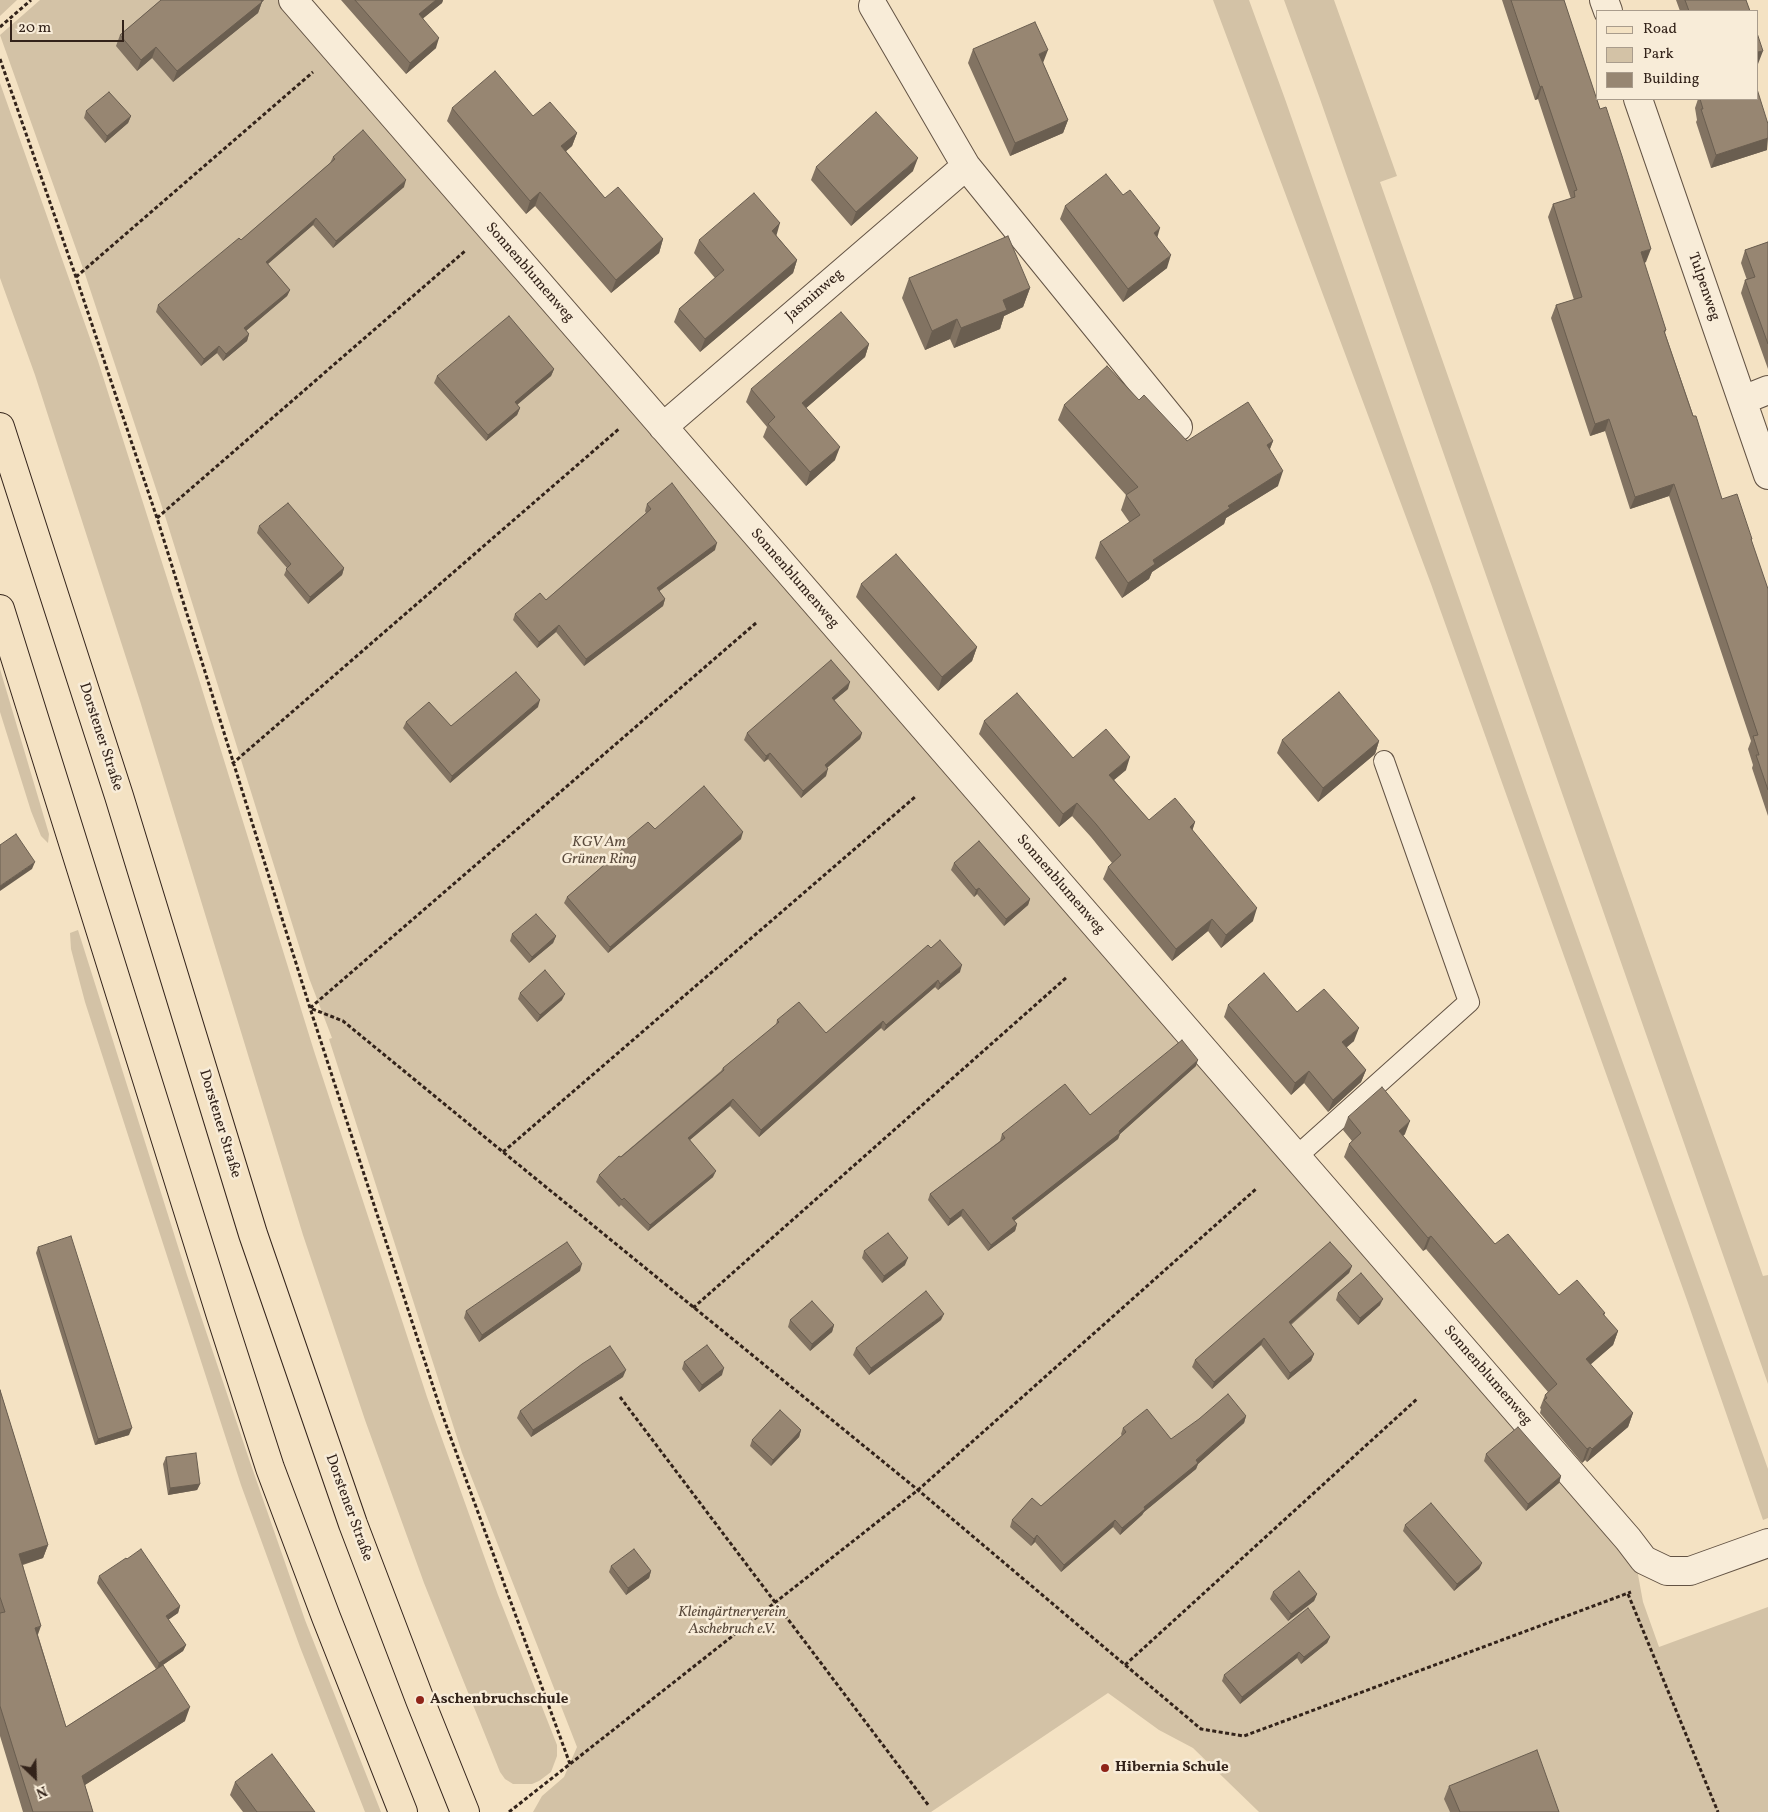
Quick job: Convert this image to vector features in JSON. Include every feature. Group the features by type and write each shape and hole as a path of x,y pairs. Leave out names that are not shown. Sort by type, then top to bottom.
{"main road":[{"name":"Dorstener Straße","path":"0,427 116,786 252,1234 353,1524 465,1812"},
{"path":"0,609 270,1468 404,1812"}],"street":[{"name":"Sonnenblumenweg","path":"293,0 1628,1539 1644,1560 1667,1571 1690,1571 1768,1543"},
{"path":"873,6 966,166 1178,427"},
{"name":"Tulpenweg","path":"1638,100 1768,475"},
{"name":"Jasminweg","path":"663,427 966,166"},
{"path":"1743,400 1768,390"}],"lane":[{"path":"1296,1158 1469,1002 1384,761"}],"path":[{"path":"0,27 31,0"},
{"path":"0,59 157,518 232,764 441,1411 570,1764"},
{"path":"76,277 315,70"},
{"path":"157,518 468,249"},
{"path":"232,764 622,426"},
{"path":"310,1008 756,623"},
{"path":"502,1152 915,797"},
{"path":"693,1308 1068,976"},
{"path":"310,1008 343,1020 502,1152 918,1490 1201,1729 1244,1736 1636,1590"},
{"path":"509,1812 918,1490 1256,1189"},
{"path":"620,1397 929,1806"},
{"path":"1125,1664 1416,1399"},
{"path":"1628,1594 1718,1812"}],"green space":[{"path":"0,0 17,0 0,16"},
{"name":"KGV Am Grünen Ring","path":"40,0 278,0 1637,1569 1643,1602 1659,1647 1768,1607 1768,1812 1259,1812 1193,1748 1159,1730 1108,1693 931,1812 533,1812 542,1796 564,1777 577,1747 462,1453 329,1039 332,1038 309,978 166,519 85,274 0,35"},
{"path":"1213,0 1249,0 1285,99 1543,839 1768,1469 1768,1518 1763,1520 1688,1303 1431,584"},
{"path":"1284,0 1334,0 1397,176 1380,182 1763,1276 1768,1275 1768,1384 1320,99"},
{"path":"0,83 98,361 314,1051 427,1397 498,1595 557,1745 557,1756 551,1772 532,1784 513,1784 505,1779 500,1772 424,1583 365,1420 303,1235 140,701 35,375 0,278"},
{"path":"0,669 49,834 48,843 41,836 31,811 0,712"},
{"path":"78,930 187,1275 250,1462 305,1620 381,1812 365,1812 300,1647 241,1485 85,1002 71,949 70,933"}],"building":[{"path":"161,0 261,0 262,2 177,71 156,47 141,60 120,35"},
{"path":"355,0 436,0 419,14 439,38 410,63"},
{"path":"1511,0 1564,0 1596,100 1600,109 1606,107 1651,249 1641,252 1666,330 1664,331 1693,416 1696,416 1722,499 1737,494 1752,539 1768,589 1768,790 1756,755 1759,755 1753,736 1758,735 1674,484 1635,497 1609,419 1595,424 1556,305 1582,297 1553,204 1575,197 1574,191 1577,190 1542,86 1540,87"},
{"path":"1685,0 1746,0 1750,10 1689,10"},
{"path":"1035,22 1048,50 1039,54 1068,120 1015,143 973,49"},
{"path":"1758,36 1763,51 1758,52"},
{"path":"495,71 533,116 550,102 577,133 561,146 605,198 618,187 663,239 616,280 540,192 530,201 452,108"},
{"path":"109,92 131,116 107,136 86,111"},
{"path":"1758,92 1768,124 1768,138 1716,155 1701,109 1703,109 1700,100 1758,100"},
{"path":"876,112 918,158 856,212 816,167"},
{"path":"363,130 406,180 336,241 316,218 266,262 290,290 244,328 249,334 226,354 219,346 204,359 158,305 239,238 241,240 335,159 333,157"},
{"path":"1106,174 1123,195 1130,190 1160,228 1154,233 1171,255 1128,289 1065,206"},
{"path":"754,193 780,223 772,231 797,260 705,339 679,309 724,270 699,240"},
{"path":"1008,236 1030,288 1003,300 1007,310 961,328 957,319 932,331 909,278"},
{"path":"1768,242 1768,344 1745,280 1755,277 1745,250"},
{"path":"841,312 869,344 802,403 840,447 810,472 768,424 775,417 751,389"},
{"path":"509,316 554,369 515,402 520,408 488,435 437,376"},
{"path":"1107,366 1139,400 1144,395 1187,441 1248,402 1273,441 1267,445 1283,471 1228,506 1230,508 1153,560 1155,564 1128,583 1100,542 1140,515 1126,495 1138,487 1064,405"},
{"path":"672,483 717,543 657,588 665,599 586,659 559,625 539,642 515,614 540,593 546,600 651,509 647,504"},
{"path":"288,503 344,568 310,597 286,569 291,564 259,526"},
{"path":"896,554 977,647 942,677 861,584"},
{"path":"831,660 850,682 832,698 862,733 825,765 828,769 803,791 770,753 766,756 747,733"},
{"path":"516,672 540,700 452,776 406,722 429,702 451,726"},
{"path":"1339,692 1379,741 1323,788 1282,740"},
{"path":"1017,693 1073,758 1106,729 1130,757 1109,775 1149,820 1175,798 1195,822 1190,827 1257,908 1226,935 1212,919 1176,949 1108,867 1121,855 1096,824 1077,803 1063,814 984,721"},
{"path":"704,786 743,832 610,947 567,897 626,846 623,843 648,822 655,829"},
{"path":"16,834 35,862 0,886 0,845"},
{"path":"979,841 1030,899 1006,919 979,888 976,890 954,863"},
{"path":"536,914 556,936 532,957 512,934"},
{"path":"940,940 962,965 940,984 938,980 886,1025 883,1021 761,1130 733,1099 688,1138 716,1171 650,1225 624,1198 622,1200 599,1175 619,1156 621,1157 724,1070 723,1068 779,1022 777,1020 799,1002 826,1033 928,945 931,948"},
{"path":"545,970 565,994 540,1015 520,993"},
{"path":"1264,973 1297,1012 1324,989 1359,1028 1342,1042 1366,1070 1333,1100 1309,1071 1295,1083 1228,1005"},
{"path":"1182,1040 1198,1060 1119,1131 1120,1133 1012,1218 1017,1224 991,1245 963,1209 950,1219 930,1194 1005,1138 1002,1134 1065,1084 1090,1115"},
{"path":"1382,1087 1410,1121 1399,1131 1495,1244 1508,1234 1559,1295 1577,1280 1618,1331 1586,1359 1633,1413 1592,1449 1590,1447 1587,1449 1544,1400 1547,1398 1545,1395 1557,1384 1431,1236 1428,1238 1349,1144 1361,1133 1348,1117"},
{"path":"888,1233 908,1258 884,1276 864,1251"},
{"path":"71,1236 132,1428 98,1439 38,1247"},
{"path":"567,1242 582,1264 482,1335 466,1311"},
{"path":"1330,1242 1352,1266 1289,1322 1314,1354 1290,1373 1264,1338 1214,1382 1195,1360"},
{"path":"1361,1273 1383,1299 1360,1318 1338,1293"},
{"path":"926,1291 944,1314 871,1368 856,1348"},
{"path":"812,1301 834,1325 812,1344 790,1320"},
{"path":"707,1345 724,1368 702,1385 684,1362"},
{"path":"610,1346 626,1370 533,1430 520,1411 582,1364"},
{"path":"0,1390 48,1545 19,1554 41,1626 35,1628 66,1727 163,1665 190,1707 82,1776 93,1812 33,1812 0,1706 0,1613 5,1612 0,1597"},
{"path":"1228,1394 1246,1416 1196,1460 1198,1463 1144,1507 1145,1509 1122,1528 1115,1520 1064,1565 1037,1535 1034,1539 1012,1520 1032,1498 1041,1506 1126,1432 1123,1428 1147,1409 1171,1439 1199,1419"},
{"path":"780,1410 801,1430 773,1460 752,1440"},
{"path":"1518,1427 1561,1476 1528,1504 1486,1454"},
{"path":"196,1453 200,1484 170,1488 166,1457"},
{"path":"1431,1503 1482,1563 1457,1584 1405,1525"},
{"path":"141,1549 180,1606 166,1616 186,1645 159,1663 99,1576"},
{"path":"634,1549 651,1571 628,1588 611,1566"},
{"path":"1299,1571 1317,1594 1291,1614 1273,1592"},
{"path":"1308,1608 1330,1637 1304,1657 1299,1652 1242,1697 1224,1675"},
{"path":"1537,1750 1559,1812 1460,1812 1449,1786"},
{"path":"272,1754 315,1812 257,1812 235,1782"}],"place":[{"name":"Aschenbruchschule","path":"420,1700"},
{"name":"Hibernia Schule","path":"1105,1768"}],"park label":[{"name":"Kleingärtnerverein Aschebruch e.V.","path":"732,1622"}]}
